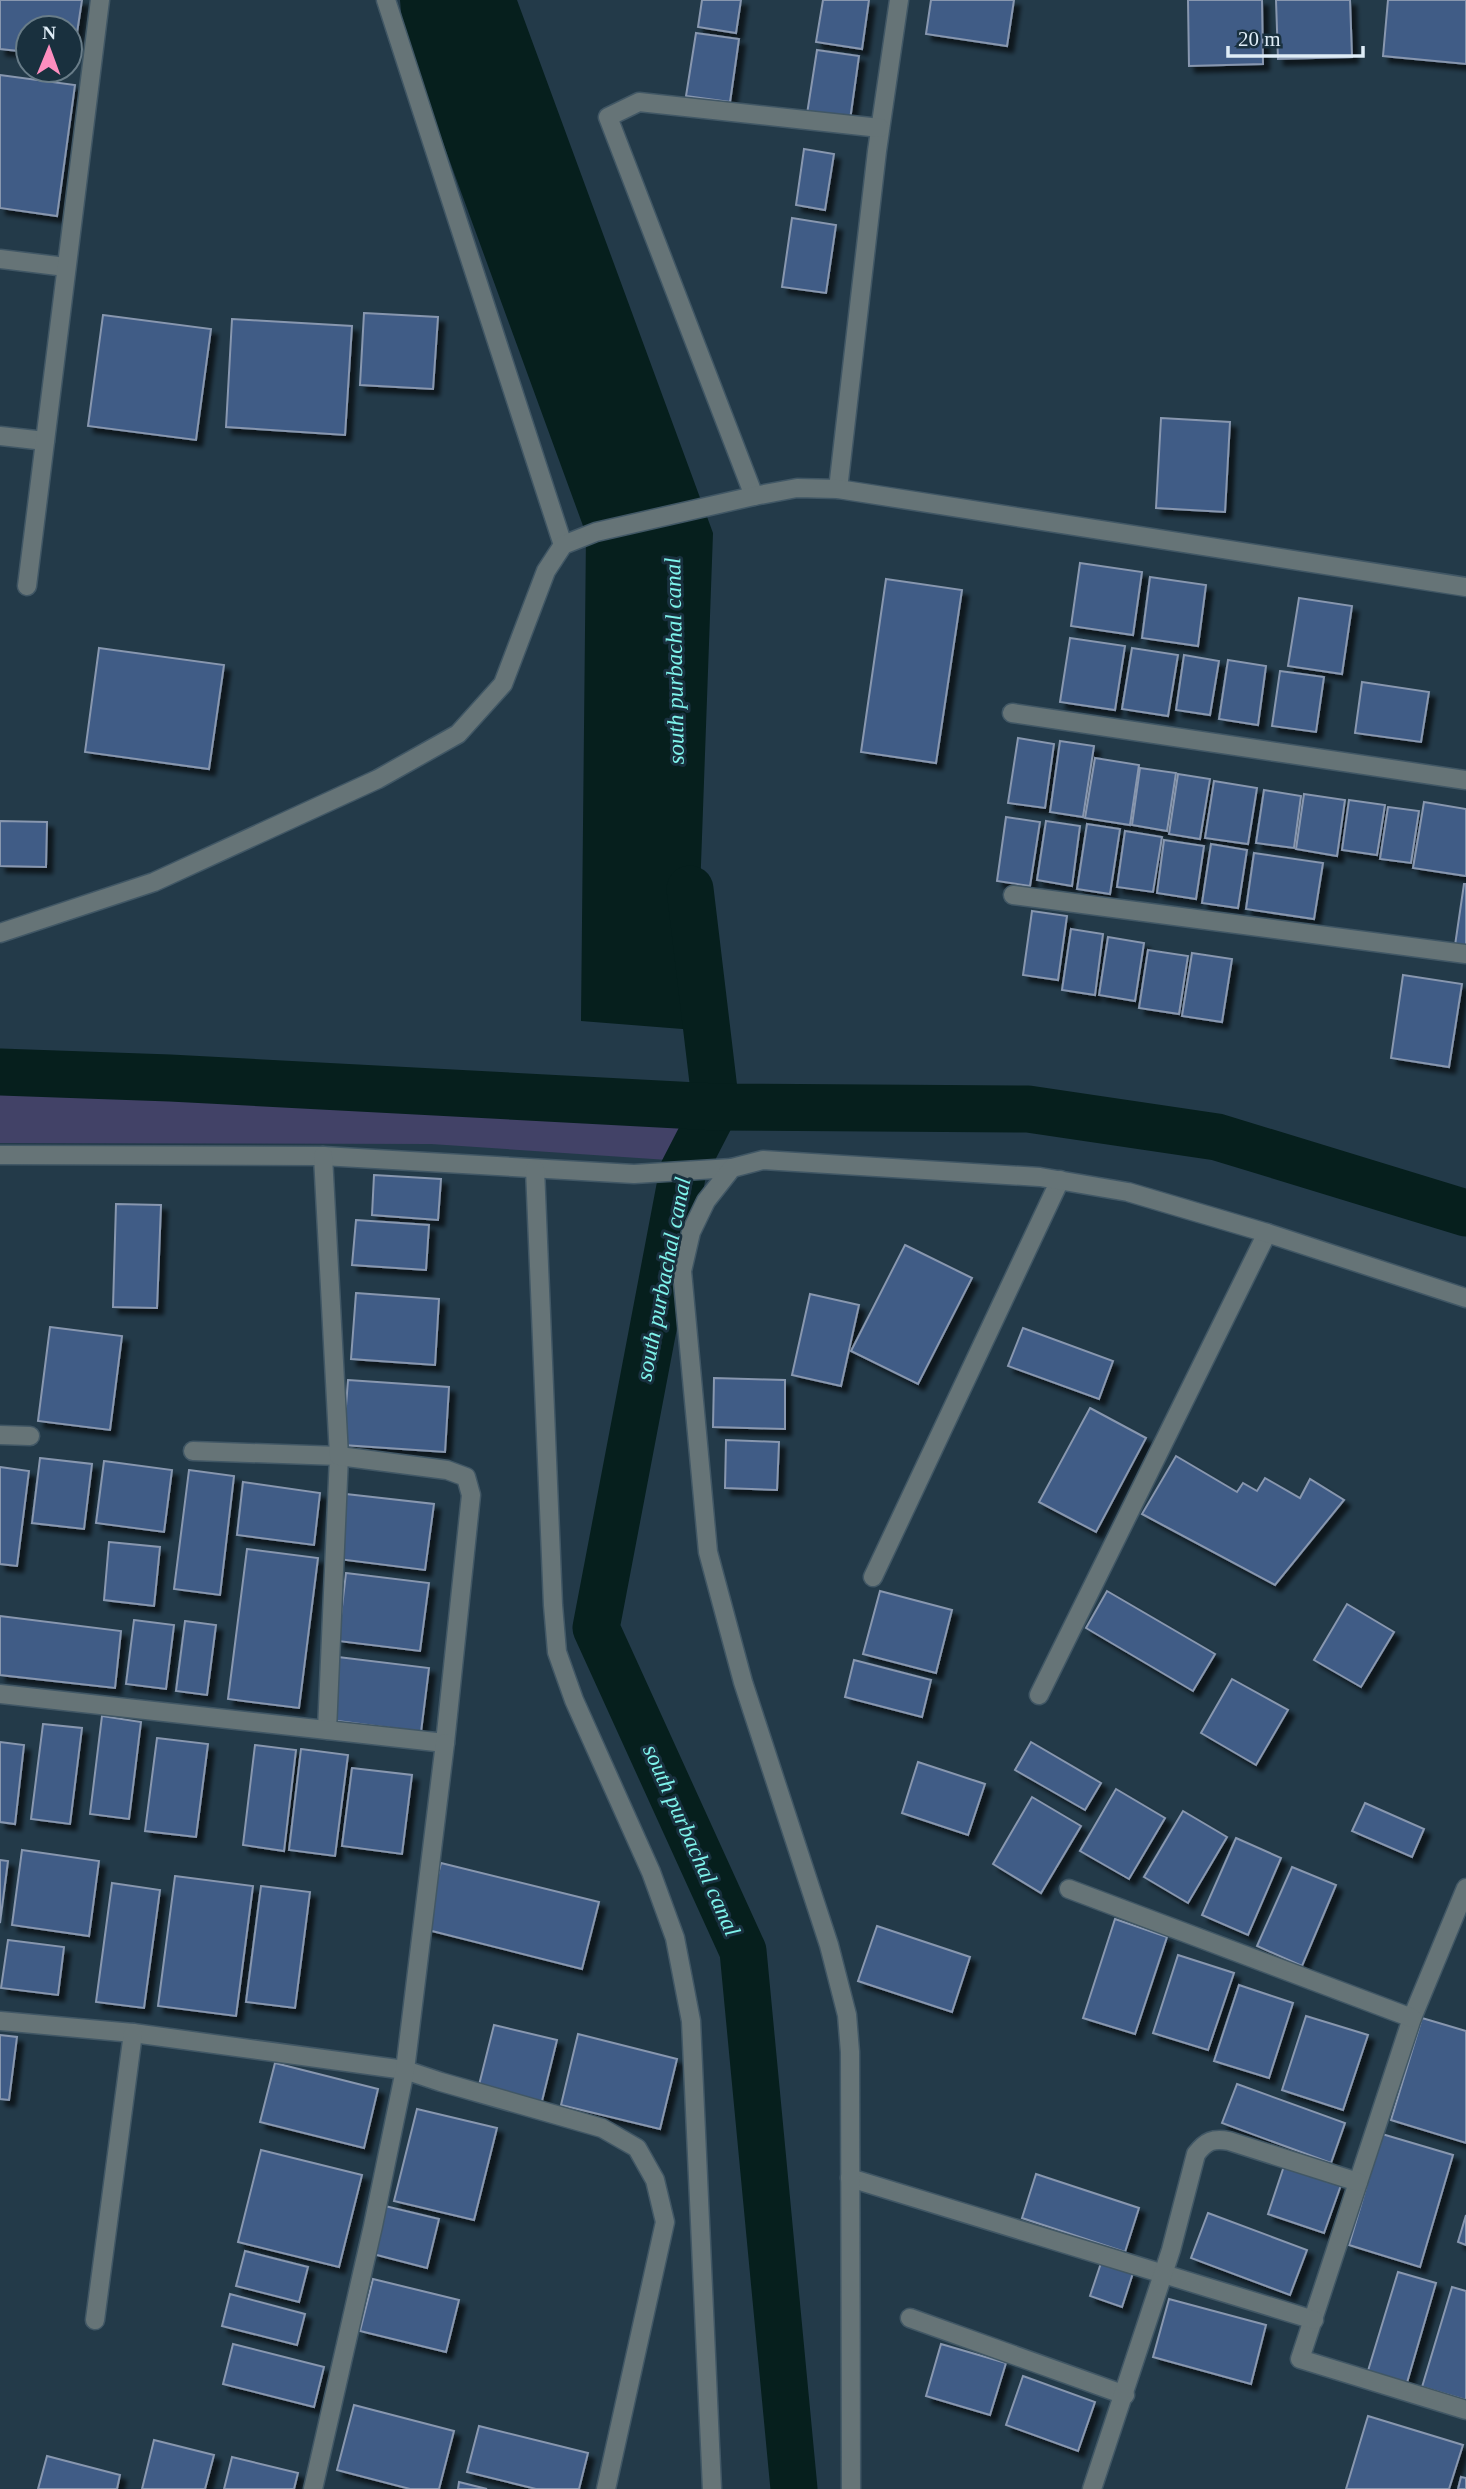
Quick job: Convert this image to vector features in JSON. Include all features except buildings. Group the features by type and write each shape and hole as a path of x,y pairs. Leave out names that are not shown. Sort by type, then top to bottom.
{"street":[{"path":"27,586 100,0"},
{"path":"386,0 563,545"},
{"path":"838,489 880,128 898,0"},
{"path":"754,496 608,117 639,102 880,128"},
{"path":"0,259 66,267"},
{"path":"0,436 45,441"},
{"path":"0,933 154,882 378,779 458,734 503,684 546,571 563,545 596,532 797,488 838,489 1466,587"},
{"path":"1012,713 1466,780"},
{"path":"1013,895 1466,954"},
{"path":"0,1154 323,1156 634,1174 732,1168 763,1160 1040,1177 1128,1192 1267,1233 1466,1298"},
{"path":"323,1156 339,1456 327,1730"},
{"path":"732,1168 706,1201 691,1232 682,1271 708,1552 743,1682 829,1945 847,2015 850,2052 851,2489"},
{"path":"535,1169 557,1652 574,1700 651,1872 676,1938 691,2021 712,2489"},
{"path":"873,1577 1060,1180"},
{"path":"1039,1695 1267,1233"},
{"path":"0,1435 30,1436"},
{"path":"193,1451 339,1456 447,1470 466,1477 471,1495 445,1743 405,2070 373,2226 313,2489"},
{"path":"0,1694 445,1743"},
{"path":"1466,1888 1412,2018 1300,2359 1466,2410"},
{"path":"1069,1889 1412,2018"},
{"path":"0,2021 133,2033 405,2070 602,2128 636,2148 655,2180 665,2222 606,2489"},
{"path":"95,2320 133,2033"},
{"path":"1092,2489 1164,2273 1196,2154 1206,2142 1219,2139 1229,2141 1358,2182"},
{"path":"850,2178 1314,2320"},
{"path":"910,2318 1125,2395"}],"shaded area":[{"path":"0,1072 170,1078 716,1107 668,1160 431,1144 0,1143"}],"water":[{"path":"400,0 517,0 713,533 695,1030 581,1021 586,534 403,33"}],"waterway":[{"name":"south purbachal canal","path":"690,889 716,1107 683,1171 596,1628 743,1951 794,2489"},
{"path":"0,1072 170,1078 716,1107 1028,1109 1217,1137 1466,1213"}]}
